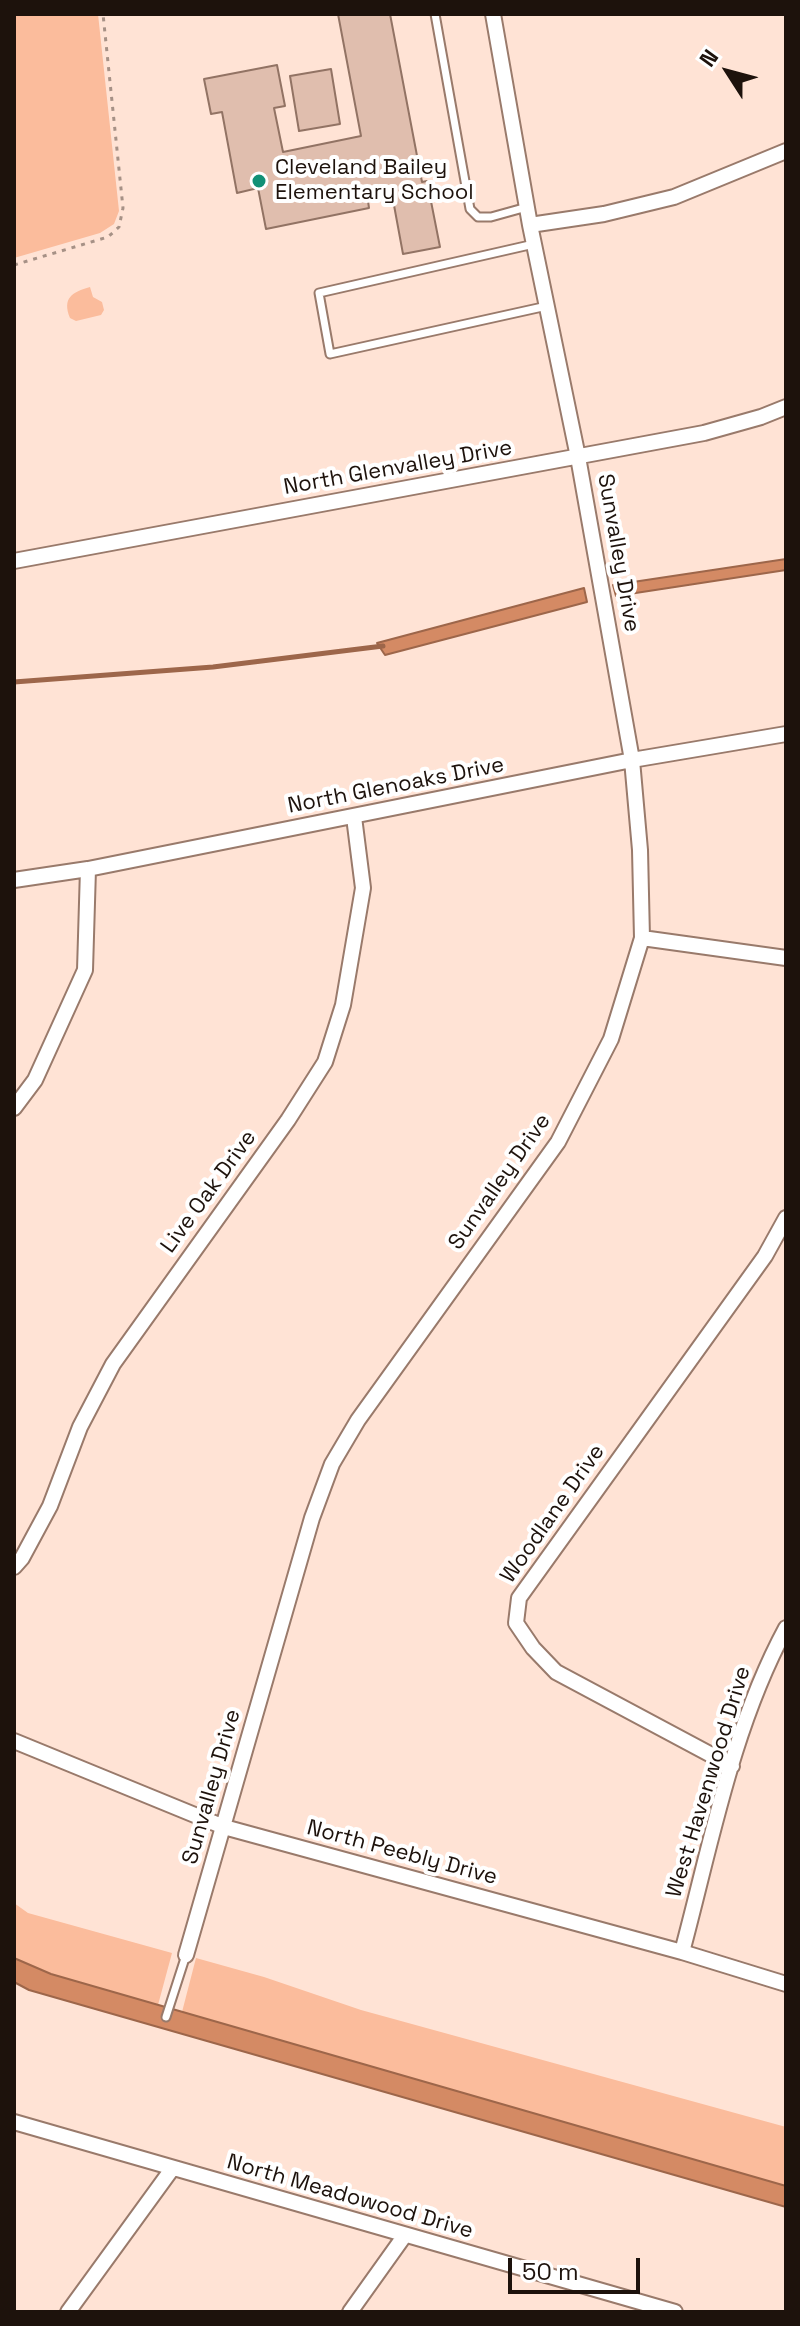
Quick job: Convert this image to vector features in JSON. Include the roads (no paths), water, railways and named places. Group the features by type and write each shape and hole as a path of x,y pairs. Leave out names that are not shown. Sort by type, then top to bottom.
{"street":[{"name":"Sunvalley Drive","path":"186,1955 312,1518 332,1464 400,1360 558,1142 611,1039 642,938 640,850 632,760 578,457 530,225 493,14"},
{"path":"530,225 604,214 674,197 786,151"},
{"name":"North Glenvalley Drive","path":"14,561 704,433 786,407"},
{"name":"North Glenoaks Drive","path":"14,880 88,869 632,760 786,734"},
{"name":"Live Oak Drive","path":"14,1567 50,1506 80,1427 113,1364 288,1120 325,1062 343,1005 363,888 354,817"},
{"path":"14,1108 35,1080 85,970 88,869"},
{"path":"642,938 786,958"},
{"name":"Woodlane Drive","path":"732,1766 556,1672 533,1648 516,1623 519,1598 765,1256 786,1218"},
{"name":"West Havenwood Drive","path":"682,1952 732,1766 764,1669 786,1628"},
{"name":"North Peebly Drive","path":"14,1741 224,1827 682,1952 786,1984"},
{"name":"North Meadowood Drive","path":"14,2122 405,2235 633,2307 675,2312"},
{"path":"68,2312 172,2169"},
{"path":"350,2312 405,2235"}],"lane":[{"path":"435,14 470,209 478,217 491,217 527,207"},
{"path":"534,244 319,293 330,354 547,306"},
{"path":"166,2017 186,1955"}],"waterway":[{"path":"14,682 213,667 383,646"}],"place":[{"name":"Cleveland Bailey Elementary School","path":"259,181"}]}
